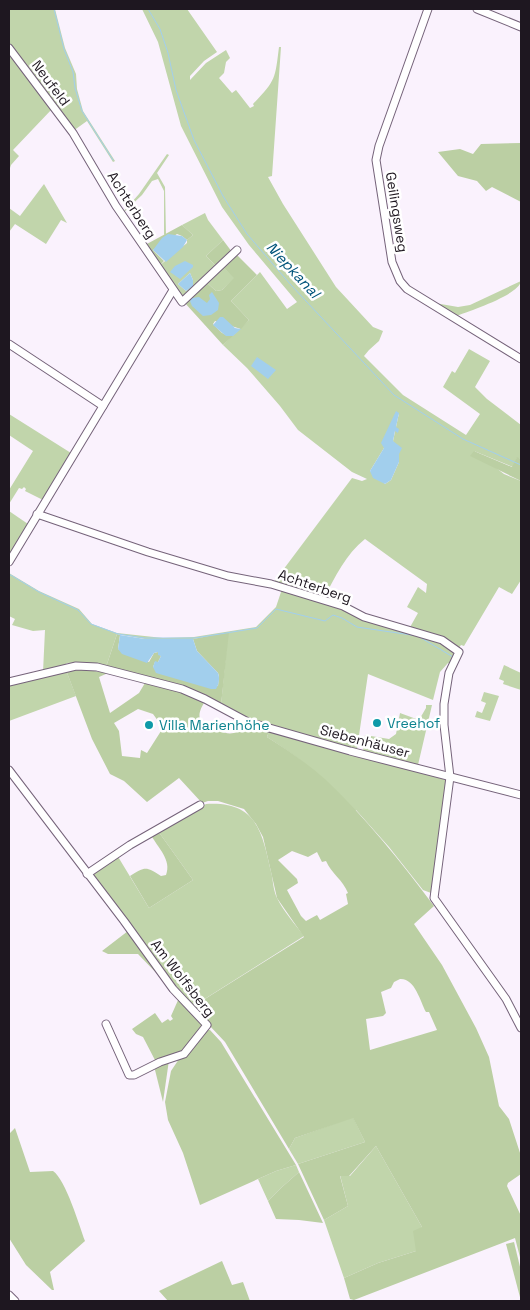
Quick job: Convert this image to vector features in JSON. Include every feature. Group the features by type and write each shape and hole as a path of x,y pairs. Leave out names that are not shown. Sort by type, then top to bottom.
{"street":[{"name":"Geilingsweg","path":"428,9 379,146 376,160 392,262 400,281 407,288 521,360"},
{"path":"477,9 521,27"},
{"name":"Neufeld","path":"9,48 73,132"},
{"name":"Achterberg","path":"73,132 116,206 174,290"},
{"path":"9,562 174,290 182,302 237,250"},
{"path":"9,344 103,406"},
{"name":"Achterberg","path":"37,514 148,552 228,576 271,584 334,603 364,617 442,640 459,652 449,673 444,704 444,725 450,777"},
{"name":"Siebenhäuser","path":"9,682 76,666 97,667 182,689 206,698 248,722 350,751 521,795"},
{"name":"Am Wolfsberg","path":"9,770 124,921 173,989 207,1025 184,1054 160,1062 134,1075 128,1075 106,1024"},
{"path":"450,777 434,898 506,999 521,1028"},
{"path":"87,874 130,845 200,805"},
{"path":"9,1295 15,1301"}],"green space":[{"path":"9,9 55,9 65,48 76,74 77,89 83,111 115,161 113,162 87,121 73,131 9,45"},
{"path":"142,9 187,9 217,52 204,61 190,76 190,80 206,63 226,50 230,58 226,62 224,73 219,78 232,93 236,90 250,108 254,106 253,104 270,84 275,73 279,47 281,47 272,176 268,177 336,287 373,327 383,331 379,341 364,356 403,395 466,435 480,414 443,387 452,371 455,373 469,349 490,361 475,387 487,399 521,425 521,459 517,458 513,467 474,451 504,474 521,481 521,580 512,594 499,587 464,646 461,645 458,649 409,629 418,613 407,607 418,587 426,593 427,584 365,539 347,559 324,598 274,582 352,478 362,481 367,479 352,472 298,430 247,368 223,345 249,320 231,301 260,272 287,309 297,302 249,245 222,207 181,126 158,42","holes":["399,413 393,441 399,462 391,480 385,484 370,471 384,448"]},
{"path":"9,51 52,109 13,150 19,156 11,165 9,171"},
{"path":"521,143 521,202 492,187 486,191 477,181 458,176 438,152 460,149 473,154 481,144"},
{"path":"167,154 169,155 157,173 165,187 166,234 164,235 164,191 158,179 152,181 142,195 123,212 139,194"},
{"path":"44,184 67,223 61,220 46,244 15,224 9,232 9,208 20,216"},
{"path":"205,213 223,240 206,256 217,267 185,298 181,297 159,266 187,243 187,240 193,235 182,225","holes":["190,273 193,280 192,286 186,291 178,284"]},
{"path":"182,225 193,235 187,240 177,234 153,250 164,261 159,266 145,245"},
{"path":"223,240 232,252 217,267 206,256"},
{"path":"236,254 257,275 231,301 249,320 241,329 215,321 213,324 224,334 233,336 223,345 184,302 206,282 216,291 222,290 234,278 222,266"},
{"path":"222,266 235,278 222,290 216,291 206,282"},
{"path":"521,281 512,292 503,297 456,316 435,303 458,307 470,305"},
{"path":"9,414 71,453 43,500 25,491 24,487 22,489 19,488 9,504 9,490 33,451 9,435"},
{"path":"474,451 512,467 517,457 521,459 521,481 470,456"},
{"path":"9,511 28,524 9,557"},
{"path":"9,573 39,591 79,609 92,624 117,633 163,638 194,637 256,627 276,607 282,589 445,643 457,653 451,664 448,663 440,672 433,700 368,674 357,749 254,722 221,705 228,633 193,639 145,639 117,634 106,667 82,662 67,663 62,668 43,672 45,630 33,631 12,625 15,619 9,616"},
{"path":"229,632 221,705 106,667 117,634 120,635 118,649 149,662 154,653 158,652 161,656 153,667 218,686 218,673 197,651 193,639"},
{"path":"504,665 521,673 521,690 503,684 504,681 499,679"},
{"path":"79,669 108,673 99,677 110,713 139,693 145,683 180,691 205,701 200,712 201,721 220,731 237,732 245,724 252,728 269,731 267,737 312,768 341,795 383,841 422,890 434,906 414,924 442,965 476,1028 489,1057 499,1106 509,1119 521,1156 521,1174 508,1183 507,1186 521,1216 521,1261 515,1238 354,1300 350,1299 344,1278 378,1263 416,1251 413,1231 422,1227 376,1146 349,1176 340,1176 348,1206 324,1220 298,1164 365,1142 353,1118 295,1138 289,1149 225,1042 192,1007 304,937 277,898 263,837 256,824 244,809 218,801 202,803 179,778 147,802 124,781 110,774 92,739 66,670","holes":["138,709 153,714 161,725 161,731 147,753 141,750 140,758 122,756 119,731 114,723","292,851 308,857 317,852 322,862 326,861 346,888 348,904 320,920 317,915 306,921 301,916 287,890 298,883 297,879 278,860","400,979 410,982 426,1012 429,1012 437,1030 370,1050 366,1019 383,1016 386,1013 381,992 391,988 394,982"]},
{"path":"66,670 76,696 9,721 9,685"},
{"path":"484,692 499,696 490,721 475,717 477,711 482,713 486,703 481,701"},
{"path":"426,705 432,705 418,765 363,751 365,735 389,739 396,734 400,713 419,720"},
{"path":"269,731 446,780 448,783 431,893 423,890 389,847 356,810 314,771 267,737"},
{"path":"206,804 237,808 248,814 255,823 265,847 276,896 286,913 304,936 192,1007 176,990 88,875 117,855 149,908 193,880 158,831"},
{"path":"158,831 193,880 149,908 130,876 143,869 161,876 166,875 166,859 151,835"},
{"path":"128,931 163,980 138,954 108,954 102,951"},
{"path":"179,998 205,1025 182,1053 156,1062 143,1037 136,1034 132,1029 155,1013 162,1023 168,1019 170,1021 173,1019 171,1016"},
{"path":"206,1030 210,1030 221,1042 296,1165 276,1171 200,1205 183,1153 168,1120 165,1102 171,1071 179,1059"},
{"path":"169,1060 163,1102 154,1066"},
{"path":"353,1117 365,1142 298,1164 289,1149 295,1138"},
{"path":"15,1128 30,1172 53,1171 63,1183 85,1241 50,1272 54,1290 26,1265 9,1238 9,1134"},
{"path":"376,1146 422,1227 416,1251 378,1263 344,1278 324,1220 348,1206 340,1175 350,1176"},
{"path":"296,1165 299,1172 268,1201 258,1179"},
{"path":"299,1172 323,1223 276,1219 268,1201"},
{"path":"514,1242 521,1271 521,1301 506,1244"},
{"path":"222,1261 232,1285 243,1282 250,1301 168,1301 159,1291"}],"water":[{"path":"168,234 182,236 187,240 183,247 166,262 153,250 162,238"},
{"path":"185,261 193,265 193,267 180,279 170,272 175,266"},
{"path":"190,273 193,286 186,291 178,284"},
{"path":"212,292 219,303 218,310 211,315 203,316 192,306 190,301 192,298 199,297 207,303"},
{"path":"220,317 223,317 235,328 241,329 233,336 226,336 213,325"},
{"path":"257,357 276,370 268,379 251,366"},
{"path":"396,411 399,413 396,427 399,429 398,433 395,431 393,441 402,448 399,454 399,462 391,480 385,484 373,478 370,471 384,448 381,443"},
{"path":"120,635 145,639 193,639 197,651 218,673 219,679 216,689 156,673 153,667 155,661 158,662 161,656 158,655 158,652 154,653 147,663 122,654 118,649"}],"waterway":[{"path":"54,9 64,49 73,72 75,88 82,111 113,160"},
{"name":"Niepkanal","path":"148,9 160,29 168,53 176,90 194,140 223,196 247,234 291,285 394,395 463,439 521,465"},
{"path":"9,574 39,592 78,610 91,624 118,634 145,638 195,638 257,628 276,609 325,621 333,615 357,627 418,636 453,657"}],"place":[{"name":"Vreehof","path":"377,723"},
{"name":"Villa Marienhöhe","path":"149,725"}]}
